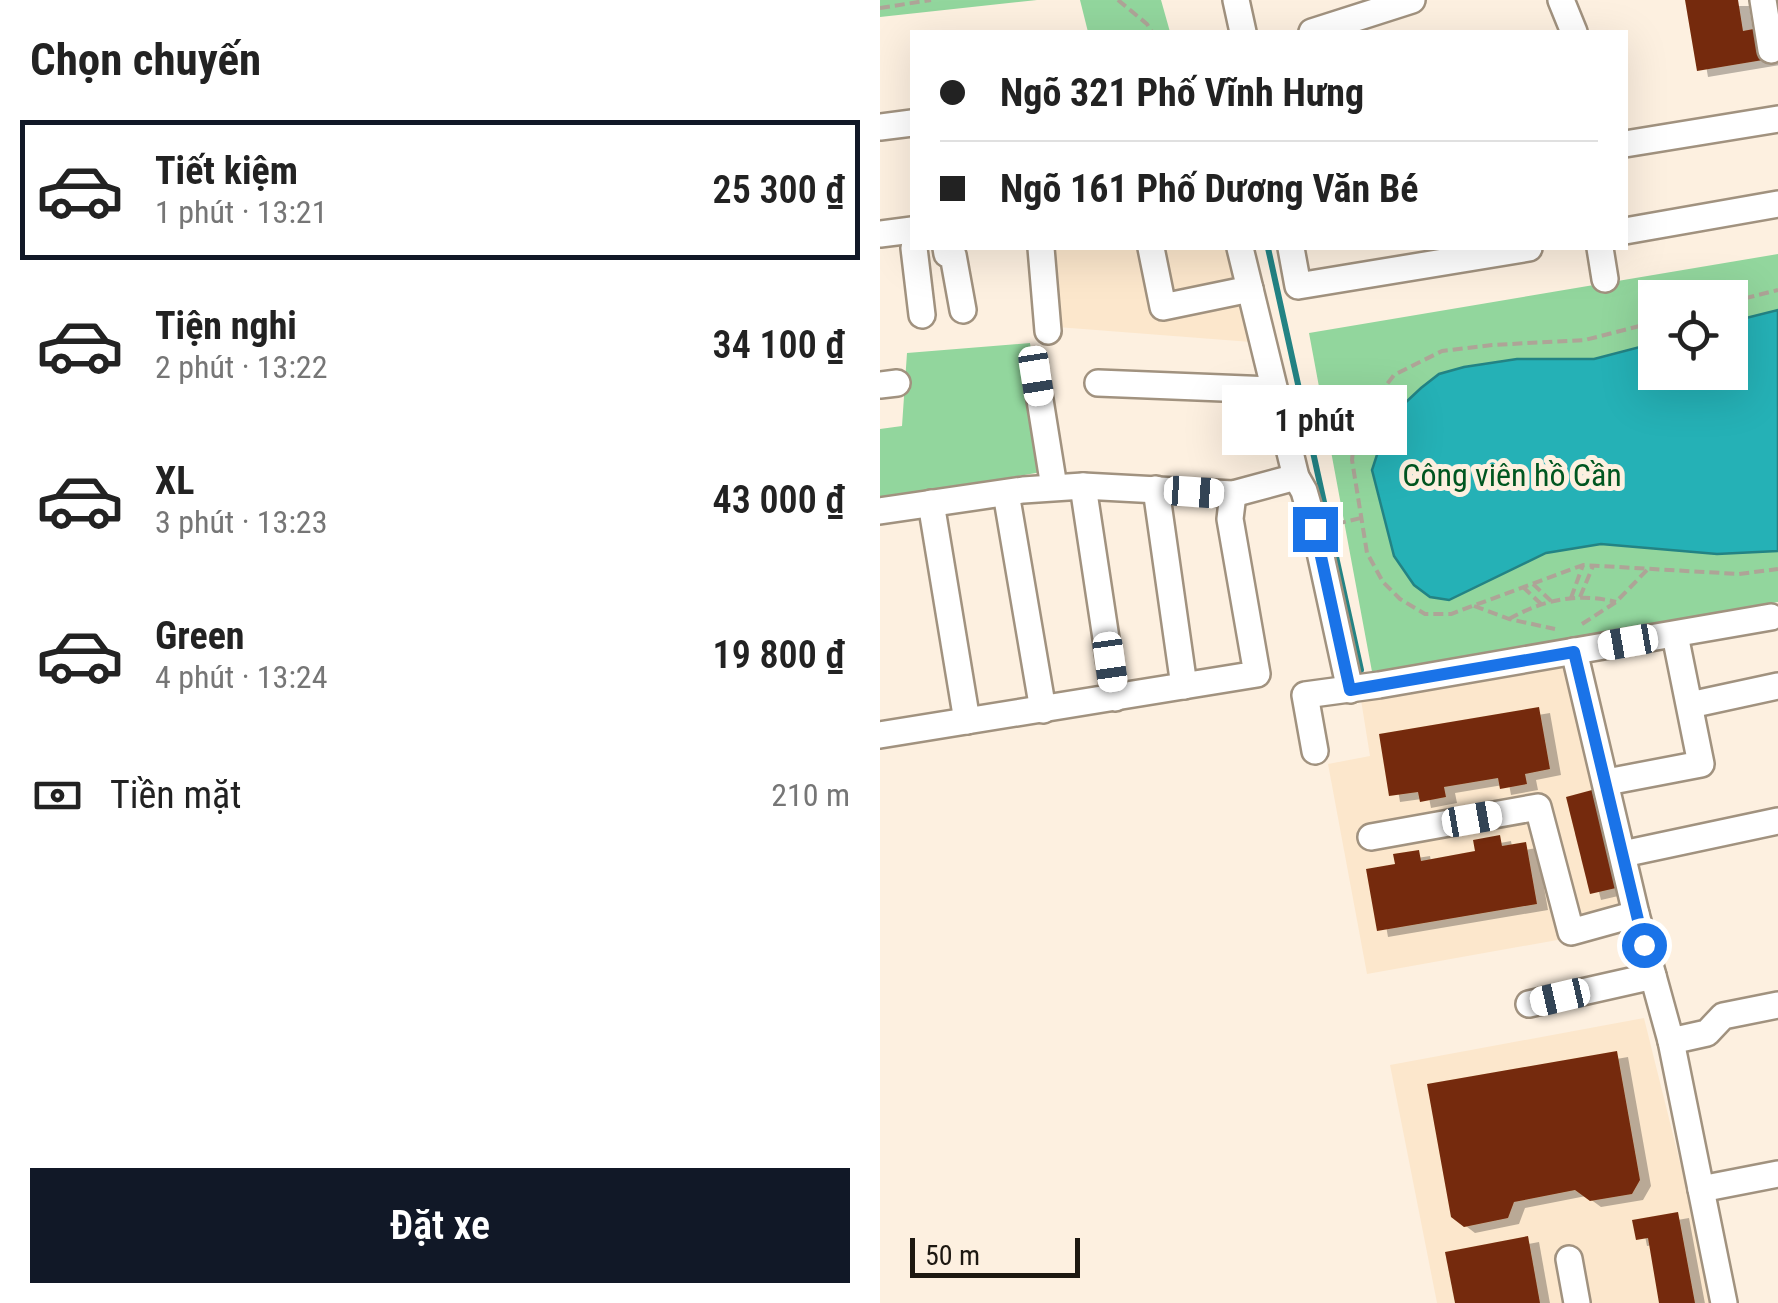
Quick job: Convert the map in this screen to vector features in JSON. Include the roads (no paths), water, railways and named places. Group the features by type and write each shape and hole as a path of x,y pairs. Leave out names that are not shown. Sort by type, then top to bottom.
{"street":[{"path":"1236,0 1243,30"},
{"path":"1327,30 1358,26 1412,0"},
{"path":"1562,0 1573,30"},
{"path":"1763,0 1772,50"},
{"path":"1628,144 1778,119"},
{"path":"880,127 910,123"},
{"path":"1628,230 1778,204"},
{"path":"880,234 910,232"},
{"path":"914,250 922,316"},
{"path":"946,250 952,255 963,310"},
{"path":"1041,250 1048,331"},
{"path":"1150,250 1163,307 1250,289"},
{"path":"1240,250 1296,476 1315,529 1350,690"},
{"path":"1291,250 1298,286 1516,250"},
{"path":"1600,250 1606,279"},
{"path":"1036,376 1054,487"},
{"path":"1098,382 1274,390"},
{"path":"880,510 1054,487 1233,494 1296,476"},
{"path":"1082,486 1115,698"},
{"path":"1156,489 1184,686"},
{"path":"1006,492 1043,710"},
{"path":"880,735 1257,674 1230,519 1233,494"},
{"path":"931,503 968,722"},
{"path":"1315,751 1305,695 1771,617"},
{"path":"1607,782 1701,764 1675,635"},
{"path":"1574,652 1636,914 1671,1041 1724,1303"},
{"path":"1690,705 1778,686"},
{"path":"1371,837 1538,807 1571,932 1636,914"},
{"path":"1623,854 1778,821"},
{"path":"1529,1004 1653,976"},
{"path":"1671,1041 1707,1033 1723,1016 1778,1004"},
{"path":"1701,1189 1778,1174"},
{"path":"1569,1259 1577,1303"}],"water":[{"path":"1778,310 1778,551 1717,554 1601,544 1546,553 1449,600 1430,597 1414,585 1394,556 1372,470 1389,418 1421,388 1439,374 1464,367 1517,359 1594,359 1638,347 1638,390 1748,390 1748,318"}],"waterway":[{"path":"1268,250 1361,670"}],"park label":[{"name":"Công viên hồ Cần","path":"1512,475"}]}
